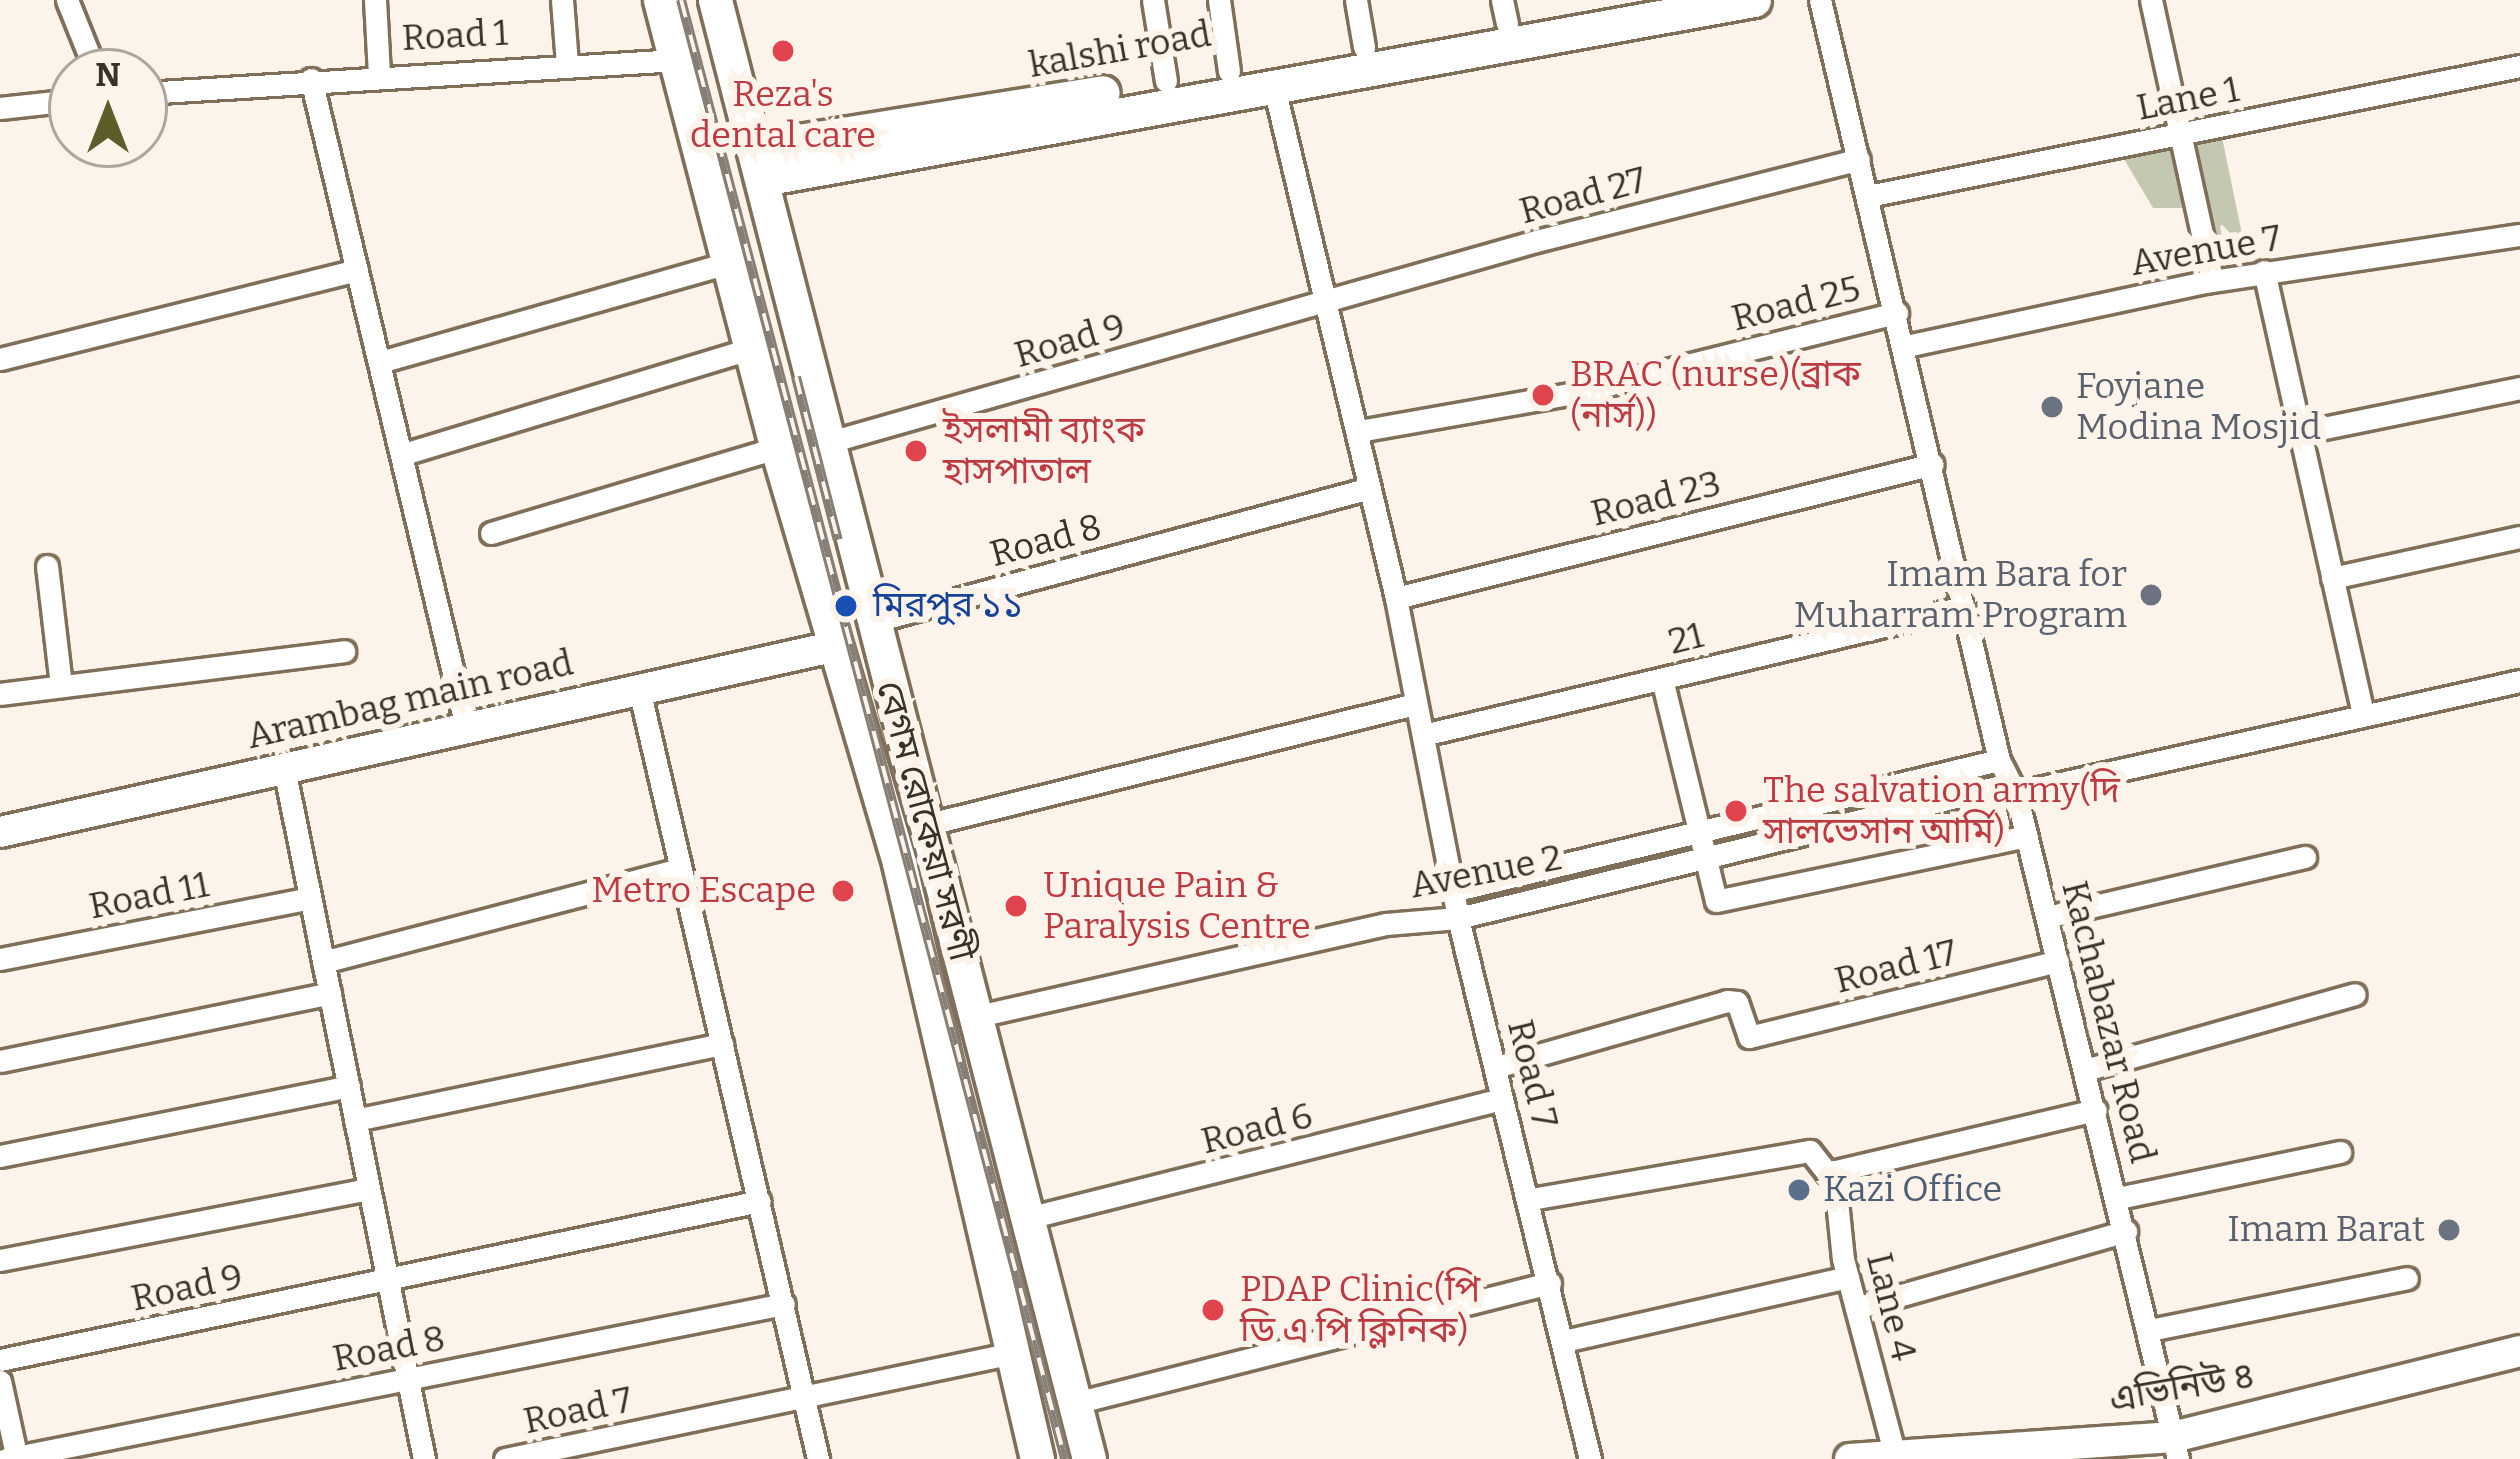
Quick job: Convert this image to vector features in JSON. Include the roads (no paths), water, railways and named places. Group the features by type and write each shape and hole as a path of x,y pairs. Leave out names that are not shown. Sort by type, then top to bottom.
{"main road":[{"name":"বেগম রোকেয়া সরণী","path":"660,0 777,448 904,884 1037,1459"},
{"name":"বেগম রোকেয়া সরণী","path":"716,0 879,620 1089,1459"},
{"path":"759,164 1273,83 1633,5 1754,0"},
{"name":"kalshi road","path":"759,164 1364,47 1504,11 1633,5"}],"street":[{"path":"67,0 86,48"},
{"name":"Road 1","path":"375,0 379,73"},
{"path":"562,0 567,64"},
{"path":"1153,0 1166,82"},
{"path":"1219,0 1229,71"},
{"path":"1356,0 1364,47"},
{"name":"Kachabazar Road","path":"1820,0 1906,346 1999,760 2047,917 2176,1448"},
{"path":"2151,0 2176,134 2212,280"},
{"name":"Road 1","path":"168,91 379,73 677,60"},
{"name":"Lane 1","path":"1868,196 2520,66"},
{"path":"311,79 406,453 466,728"},
{"name":"Road 7","path":"1273,83 1359,431 1458,918 1531,1199 1590,1459"},
{"path":"0,108 48,103"},
{"name":"Road 27","path":"1326,304 1859,159"},
{"name":"Avenue 7","path":"1906,346 2212,280 2520,236"},
{"path":"380,362 727,263"},
{"path":"0,358 357,270"},
{"path":"2264,272 2363,713"},
{"name":"Road 9","path":"833,441 1326,304"},
{"name":"Road 25","path":"1359,431 1574,393 1897,313"},
{"path":"406,453 750,349"},
{"path":"2299,433 2520,388"},
{"path":"491,533 777,448"},
{"name":"Road 23","path":"1396,598 1933,464"},
{"name":"Road 8","path":"879,620 1370,488"},
{"path":"2332,578 2520,537"},
{"path":"47,566 61,686"},
{"name":"21","path":"1424,735 1964,607"},
{"name":"Arambag main road","path":"0,832 837,646"},
{"path":"0,694 344,651"},
{"path":"1662,679 1712,896 1724,902 2026,836"},
{"name":"Avenue 2","path":"977,1016 1386,925 1458,918 2011,789 2520,681"},
{"path":"639,688 818,1459"},
{"path":"929,824 1415,704"},
{"name":"Avenue 2","path":"1452,891 1999,760"},
{"path":"284,768 424,1459"},
{"path":"2047,917 2305,857"},
{"path":"323,962 679,869"},
{"name":"Road 11","path":"0,959 310,898"},
{"name":"Road 17","path":"1496,1067 1727,1001 1737,1003 1749,1037 2058,961"},
{"path":"0,1061 330,993"},
{"path":"2085,1070 2355,994"},
{"path":"355,1120 722,1044"},
{"path":"0,1156 349,1086"},
{"name":"Road 6","path":"1028,1218 1502,1099"},
{"path":"1531,1199 1806,1151 1821,1172 1834,1171 2096,1110"},
{"path":"2118,1198 2341,1152"},
{"name":"Lane 4","path":"1834,1171 1848,1277 1895,1456"},
{"path":"0,1260 369,1189"},
{"name":"Road 9","path":"0,1360 760,1202"},
{"path":"1856,1308 2126,1231"},
{"path":"1564,1341 1848,1277"},
{"path":"2150,1330 2407,1278"},
{"path":"1075,1403 1550,1283"},
{"name":"Road 8","path":"13,1458 784,1304"},
{"name":"এভিনিউ ৪","path":"1850,1459 2176,1448 2520,1351"},
{"name":"Road 7","path":"505,1459 1013,1352"},
{"path":"0,1382 13,1458"}],"railway":[{"path":"681,0 1065,1459"},
{"path":"796,377 838,540"}],"place":[{"name":"Reza's dental care","path":"783,51"},
{"name":"BRAC (nurse)(ব্রাক (নার্স))","path":"1543,395"},
{"name":"Foyjane Modina Mosjid","path":"2052,407"},
{"name":"ইসলামী ব্যাংক হাসপাতাল","path":"916,451"},
{"name":"Imam Bara for Muharram Program","path":"2151,595"},
{"name":"মিরপুর ১১","path":"846,606"},
{"name":"The salvation army(দি সালভেসান আর্মি)","path":"1736,811"},
{"name":"Metro Escape","path":"843,891"},
{"name":"Unique Pain & Paralysis Centre","path":"1016,906"},
{"name":"Kazi Office","path":"1799,1190"},
{"name":"Imam Barat","path":"2449,1230"},
{"name":"PDAP Clinic(পি ডি এ পি ক্লিনিক)","path":"1213,1310"}]}
